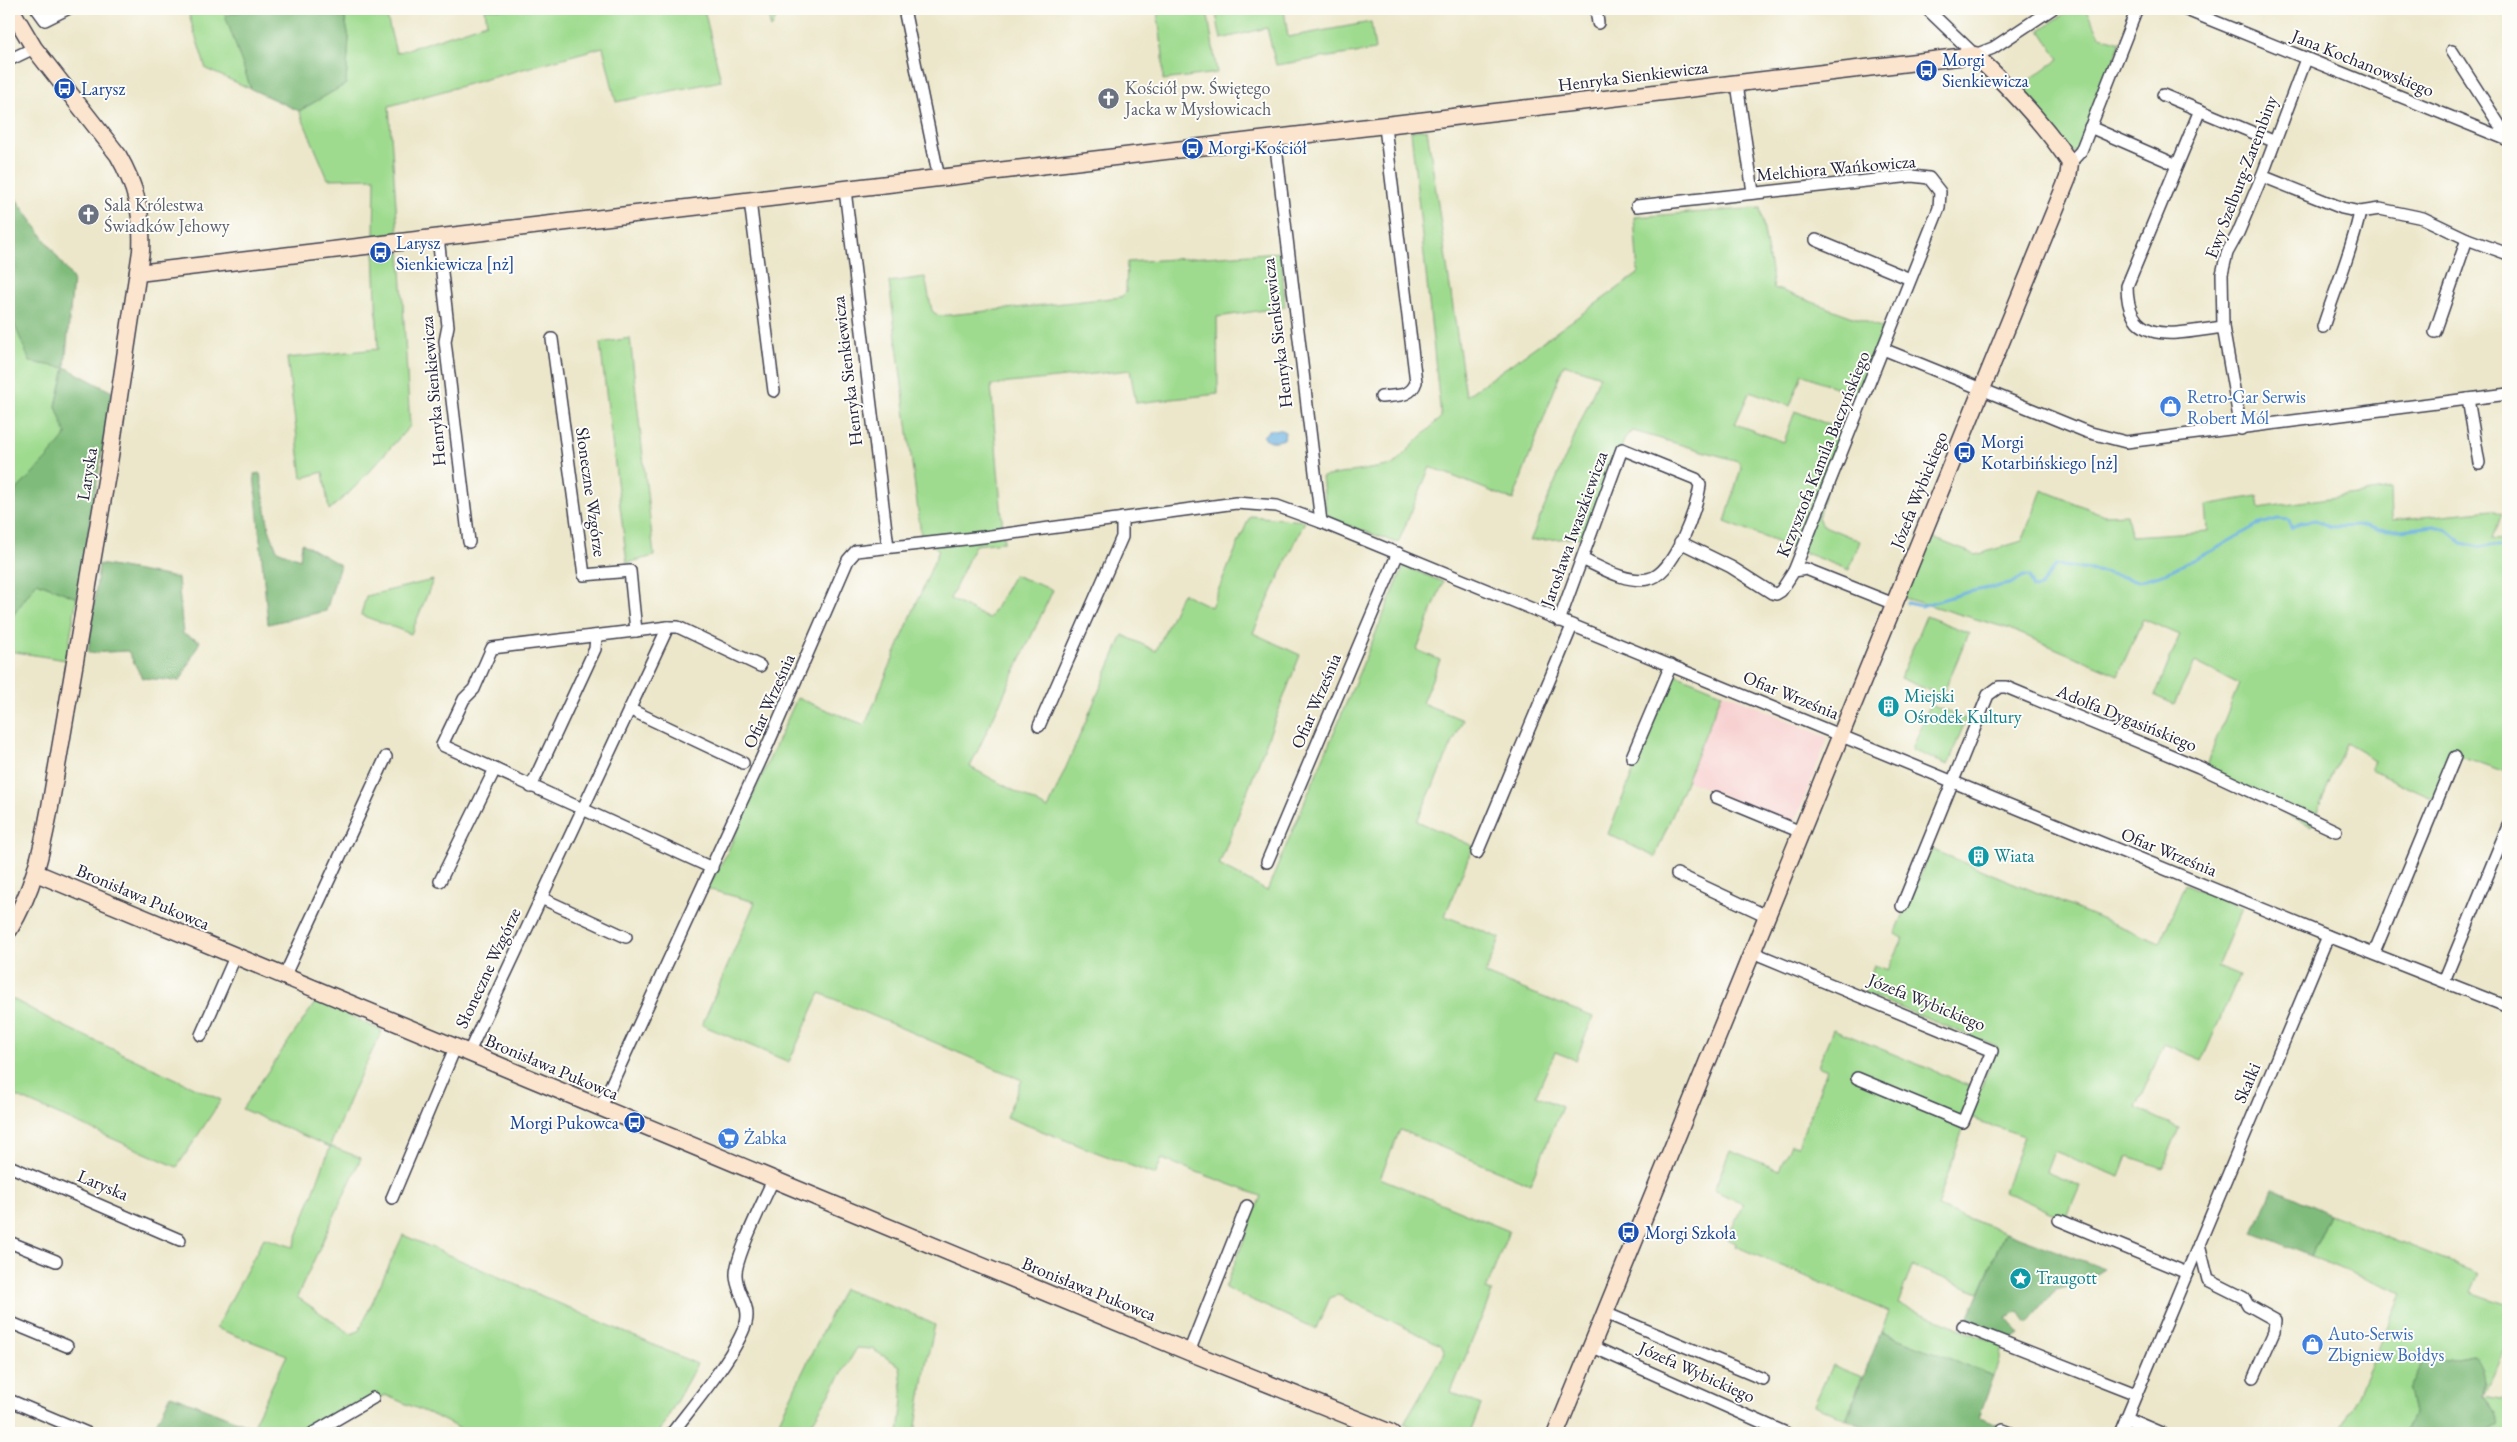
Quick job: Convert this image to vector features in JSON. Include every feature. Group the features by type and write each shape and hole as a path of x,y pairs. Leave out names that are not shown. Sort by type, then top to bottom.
{"street":[{"name":"Laryska","path":"9,930 20,912 36,873 44,843 76,666 141,251 141,215 128,172 118,155 34,48 11,9"},
{"path":"37,9 45,20 67,9"},
{"path":"904,9 939,178"},
{"path":"1596,9 1598,23"},
{"path":"1927,9 1995,73 2070,163"},
{"path":"1975,55 1993,48 2052,9"},
{"name":"Józefa Wybickiego","path":"1556,1433 2068,178 2070,163 2081,151 2137,9"},
{"name":"Jana Kochanowskiego","path":"2184,9 2506,135"},
{"path":"9,60 34,48"},
{"name":"Jana Kochanowskiego","path":"2452,51 2506,135"},
{"name":"Henryka Sienkiewicza","path":"138,273 1385,127 1975,55"},
{"name":"Ewy Szelburg-Zarembiny","path":"2241,429 2223,327 2222,274 2227,253 2238,233 2262,176 2273,142 2306,58"},
{"path":"1737,84 1753,192"},
{"path":"2163,95 2273,142"},
{"path":"2200,110 2127,286 2130,311 2144,328 2154,333 2223,327"},
{"path":"1381,397 1409,393 1414,390 1416,382 1385,127"},
{"path":"2090,127 2177,165"},
{"name":"Henryka Sienkiewicza","path":"1275,139 1322,522"},
{"name":"Melchiora Wańkowicza","path":"1637,206 1912,176 1929,178 1940,192 1939,208 1883,349"},
{"path":"2262,176 2342,208 2360,212 2380,209 2423,218 2467,239 2508,254"},
{"name":"Henryka Sienkiewicza","path":"844,190 888,546"},
{"path":"750,201 774,392"},
{"path":"2323,327 2337,282 2355,236 2360,212"},
{"name":"Henryka Sienkiewicza","path":"438,237 448,326 445,341 469,542"},
{"path":"2436,332 2467,239"},
{"path":"1816,240 1910,279"},
{"name":"Słoneczne Wzgórze","path":"552,339 584,575 630,571 636,631"},
{"path":"1883,349 2087,432 2117,441 2138,442 2508,394"},
{"name":"Krzysztofa Kamila Baczyńskiego","path":"1680,542 1731,566 1776,594 1781,591 1794,571 1883,349"},
{"path":"2468,399 2478,464"},
{"name":"Jarosława Iwaszkiewicza","path":"1559,621 1622,449 1696,479 1700,485 1680,542"},
{"name":"Ofiar Września","path":"600,1109 798,678 848,560 856,551 1236,503 1277,506 1322,522 2328,936 2508,1007"},
{"path":"1039,726 1122,536 1122,518"},
{"path":"1582,559 1618,576 1633,580 1650,579 1662,571 1675,556 1680,542"},
{"name":"Ofiar Września","path":"1267,862 1398,553"},
{"name":"Krzysztofa Kamila Baczyńskiego","path":"1794,571 1806,569 1894,604"},
{"path":"1477,853 1572,626"},
{"name":"Słoneczne Wzgórze","path":"461,1051 541,898 668,627"},
{"path":"712,868 593,812 582,810 531,787 442,744 464,699 474,689 492,648 678,627 760,666"},
{"path":"531,787 596,650 596,636"},
{"path":"1632,757 1671,665"},
{"name":"Adolfa Dygasińskiego","path":"1952,781 1988,695 1999,687 2006,688 2199,767 2336,831"},
{"path":"629,709 743,762"},
{"path":"284,977 386,757"},
{"path":"2374,953 2455,757"},
{"path":"440,881 495,769"},
{"path":"1902,906 1952,781"},
{"path":"1716,797 1801,832"},
{"path":"2444,981 2508,826"},
{"name":"Bronisława Pukowca","path":"36,873 600,1109 1189,1352 1391,1433"},
{"path":"1677,874 1767,916"},
{"name":"Słoneczne Wzgórze","path":"541,898 626,937"},
{"name":"Skałki","path":"2120,1433 2328,936"},
{"name":"Józefa Wybickiego","path":"1752,952 1992,1050 1963,1122 1857,1078"},
{"path":"201,1035 235,957"},
{"path":"392,1198 461,1051"},
{"name":"Laryska","path":"9,1166 180,1240"},
{"path":"672,1433 714,1378 741,1335 746,1321 746,1306 736,1283 737,1264 773,1180"},
{"path":"1189,1352 1246,1206"},
{"path":"2058,1220 2187,1274"},
{"path":"9,1242 56,1261"},
{"path":"2199,1244 2204,1275 2208,1280 2244,1298 2248,1305 2275,1320 2274,1332 2254,1377"},
{"name":"Józefa Wybickiego","path":"1605,1313 1763,1379"},
{"path":"10,1325 67,1346"},
{"path":"1963,1326 2136,1394"},
{"name":"Józefa Wybickiego","path":"1591,1346 1786,1433"},
{"path":"313,1433 373,1398"},
{"path":"9,1400 87,1433"},
{"path":"2126,1418 2162,1433"}],"shaded area":[{"path":"9,32 18,52 9,56"},
{"path":"1721,691 1828,738 1794,824 1685,780"}],"green space":[{"path":"187,9 224,9 251,89 206,69"},
{"path":"250,9 343,9 349,38 346,84 299,111 251,89 225,15"},
{"path":"343,9 385,9 396,53 487,23 485,9 704,9 721,81 616,102 603,47 389,106 398,233 374,237 375,178 328,179 299,111 346,84 349,38"},
{"path":"767,9 780,9 771,29"},
{"path":"1157,9 1207,9 1217,73 1163,80 1163,55"},
{"path":"1215,9 1284,9 1288,37 1371,22 1375,50 1276,65 1267,28 1221,39"},
{"path":"2072,9 2085,9 2100,36 2121,42 2077,151 2068,153 2016,89 2059,59 2040,30"},
{"path":"1427,129 1466,396 1638,274 1634,217 1760,208 1774,288 1883,328 1857,396 1802,374 1790,406 1750,391 1735,424 1784,442 1795,411 1842,430 1818,518 1822,525 1860,541 1849,570 1725,522 1741,468 1738,461 1633,431 1626,436 1584,537 1530,541 1600,376 1564,364 1513,500 1430,467 1398,543 1327,518 1322,477 1393,465 1441,417 1411,131"},
{"path":"9,189 73,279 65,367 112,392 77,598 37,582 9,621 9,498 66,435 56,406 65,368 30,362 9,311"},
{"path":"374,251 400,252 410,426 352,490 329,510 323,472 302,478 287,358 378,349"},
{"path":"1281,252 1285,307 1217,317 1218,394 1136,403 1130,370 991,385 1004,542 975,545 950,599 989,619 1014,575 1053,590 970,767 1048,809 1123,635 1156,651 1182,593 1211,607 1250,516 1305,521 1253,633 1300,655 1219,865 1267,891 1404,566 1443,582 1417,650 1440,660 1422,703 1463,720 1417,821 1473,846 1445,916 1500,938 1485,974 1593,1017 1576,1060 1555,1052 1536,1095 1562,1107 1530,1184 1400,1130 1380,1178 1509,1231 1486,1290 1492,1292 1451,1392 1481,1405 1470,1433 1425,1433 1404,1423 1445,1353 1441,1345 1338,1295 1330,1298 1316,1329 1225,1288 1261,1196 1162,1159 1155,1175 1006,1117 1022,1080 820,993 789,1062 702,1025 755,902 707,889 726,855 797,698 865,725 939,550 921,535 889,282 925,277 932,311 939,316 1121,297 1126,292 1127,262"},
{"path":"9,311 65,367 56,406 67,435 50,456 9,498"},
{"path":"630,338 654,556 627,563 600,343"},
{"path":"260,473 269,529 277,550 300,559 302,543 340,565 326,611 268,624 254,474"},
{"path":"2391,489 2392,520 2493,510 2502,514 2492,538 2508,540 2508,773 2460,756 2440,802 2371,770 2375,760 2346,743 2311,826 2203,773 2239,684 2195,662 2174,704 2155,696 2180,635 2143,619 2118,675 2007,628 1904,598 1928,536 1976,555 2022,541 2042,490 2104,515 2127,514 2131,536 2208,531 2206,505 2257,496 2259,508"},
{"path":"99,564 178,578 183,634 200,641 180,681 142,678 128,651 88,653"},
{"path":"433,580 411,634 361,615 366,596"},
{"path":"37,582 77,598 66,660 9,651 9,621"},
{"path":"1926,616 1969,633 1942,696 1900,678"},
{"path":"1673,673 1722,693 1655,857 1608,834"},
{"path":"1930,705 1966,719 1948,765 1912,750"},
{"path":"1931,849 2160,943 2185,884 2242,908 2217,967 2239,976 2202,1060 2164,1044 2136,1108 2179,1128 2163,1168 2128,1156 2120,1177 2054,1151 2046,1172 2080,1186 2066,1219 2004,1191 2024,1136 1967,1117 1937,1207 2005,1232 1979,1292 1912,1266 1898,1304 2003,1345 1994,1376 1881,1332 1889,1312 1735,1246 1736,1243 1727,1239 1743,1204 1714,1190 1730,1150 1779,1170 1791,1144 1798,1146 1827,1070 1818,1066 1833,1029 1980,1090 1997,1047 1864,993 1874,965 1888,970 1903,938 1895,934"},
{"path":"9,997 55,1022 221,1100 177,1167 9,1093"},
{"path":"317,1000 382,1031 355,1086 330,1146 361,1158 297,1297 351,1334 359,1331 403,1235 697,1364 659,1433 468,1433 435,1416 385,1395 304,1433 268,1433 252,1427 287,1355 216,1328 264,1238 293,1247 330,1147 242,1109"},
{"path":"2273,1188 2330,1214 2311,1256 2254,1233"},
{"path":"2330,1214 2479,1273 2471,1292 2508,1305 2508,1342 2483,1396 2485,1383 2473,1355 2445,1360 2432,1354 2408,1391 2413,1413 2404,1433 2338,1433 2358,1395 2402,1294 2311,1256"},
{"path":"2005,1232 2105,1269 2080,1284 2056,1290 2028,1323 2019,1311 2006,1317 2020,1334 2003,1345 1966,1324"},
{"path":"843,1289 912,1314 935,1325 926,1364 915,1433 899,1433 903,1400 900,1366 872,1349 857,1348 806,1433 773,1433"},
{"path":"1881,1332 1994,1376 1979,1417 2021,1433 1883,1433 1847,1419"},
{"path":"2432,1354 2445,1360 2473,1355 2483,1374 2483,1396 2496,1413 2500,1425 2482,1433 2404,1433 2413,1413 2408,1391 2425,1357"},
{"path":"1832,1365 1862,1377 1846,1419 1814,1405"},
{"path":"171,1395 268,1433 151,1433"},
{"path":"2483,1396 2508,1400 2508,1433 2482,1433 2499,1425 2492,1407"}],"water":[{"path":"1269,430 1285,432 1284,439 1267,440 1263,436"}],"waterway":[{"path":"1907,603 1921,606 1968,592 2010,584 2024,576 2029,576 2033,588 2040,587 2056,565 2103,572 2138,581 2163,574 2212,551 2257,525 2278,519 2289,520 2291,528 2301,522 2316,520 2330,527 2365,526 2378,530 2401,530 2434,526 2445,529 2462,543 2479,547 2489,545 2508,547"}],"place":[{"name":"Morgi Sienkiewicza","path":"1926,70"},
{"name":"Larysz","path":"65,89"},
{"name":"Kościół pw. Świętego Jacka w Mysłowicach","path":"1109,98"},
{"name":"Morgi Kościół","path":"1192,148"},
{"name":"Sala Królestwa Świadków Jehowy","path":"88,215"},
{"name":"Larysz Sienkiewicza [nż]","path":"380,253"},
{"name":"Retro-Car Serwis Robert Mól","path":"2171,407"},
{"name":"Morgi Kotarbińskiego [nż]","path":"1965,452"},
{"name":"Miejski Ośrodek Kultury","path":"1888,706"},
{"name":"Wiata","path":"1978,856"},
{"name":"Morgi Pukowca","path":"635,1123"},
{"name":"Żabka","path":"728,1138"},
{"name":"Morgi Szkoła","path":"1629,1233"},
{"name":"Traugott","path":"2020,1278"},
{"name":"Auto-Serwis Zbigniew Bołdys","path":"2312,1344"}]}
